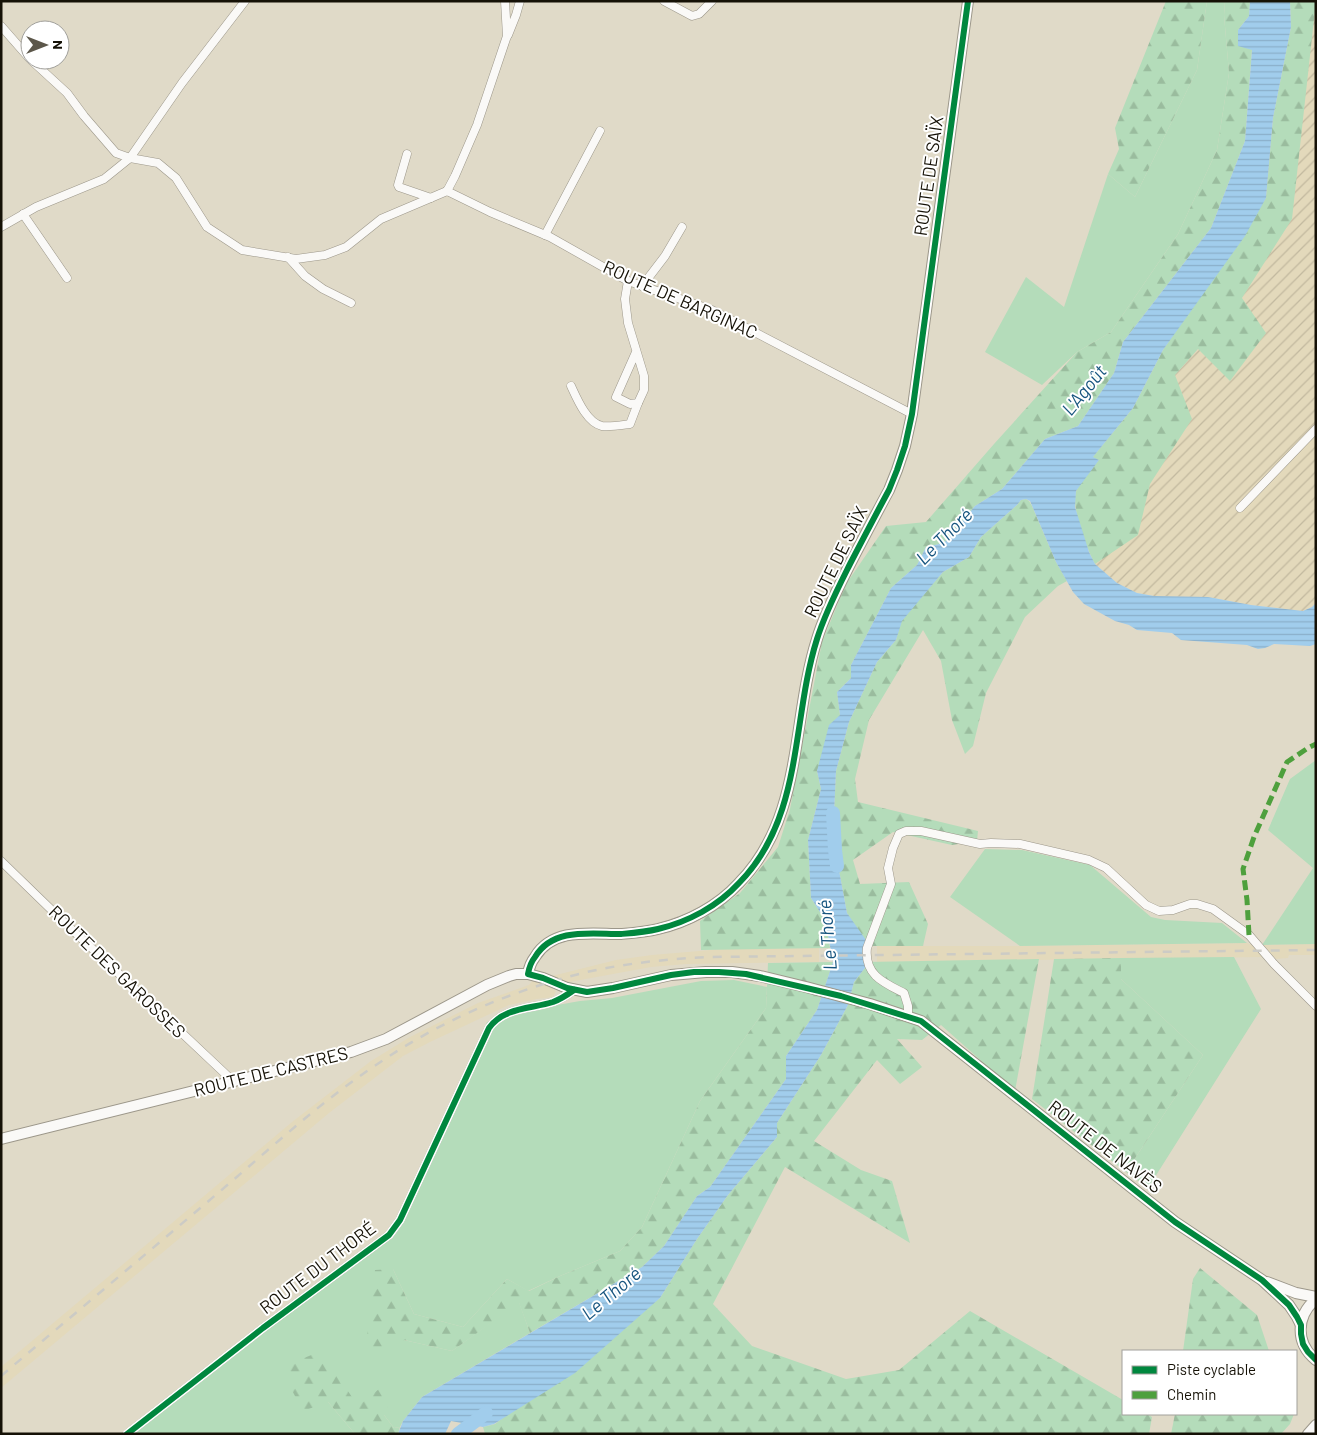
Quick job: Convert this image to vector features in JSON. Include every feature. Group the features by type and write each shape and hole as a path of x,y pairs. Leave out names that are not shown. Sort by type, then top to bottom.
{"main road":[{"name":"ROUTE DE SAÏX","path":"528,974 539,950 559,937 585,933 637,933 685,920 713,905 739,884 761,857 774,832 786,801 810,666 822,620 888,490 905,446 912,414 968,1"},
{"name":"ROUTE DE NAVÈS","path":"528,974 574,990 587,992 694,972 719,972 760,976 870,1004 921,1021 1175,1222 1262,1280 1288,1305 1298,1317 1301,1325"},
{"name":"ROUTE DE CASTRES","path":"1,1139 351,1052 386,1039 487,985 509,976 528,974"},
{"name":"ROUTE DE NAVÈS","path":"1262,1280 1296,1293 1316,1298"},
{"name":"ROUTE DE NAVÈS","path":"1315,1360 1303,1344 1301,1325 1309,1304 1316,1298"},
{"path":"1308,1434 1316,1426"}],"street":[{"path":"1,227 23,214 104,179 130,158 182,83 245,1"},
{"path":"505,1 507,36"},
{"path":"41,70 67,93 84,116 116,152 130,158 158,163 176,178 207,226 242,250 296,258 325,255 346,248 382,219 447,191 477,125 520,1"},
{"path":"664,1 692,16 699,14 712,1"},
{"path":"1,26 20,48"},
{"path":"545,235 600,131"},
{"path":"407,154 399,187 431,198"},
{"name":"ROUTE DE BARGINAC","path":"447,191 490,212 545,235 628,281 712,310 912,414"},
{"path":"23,214 67,278"},
{"path":"643,287 665,256 682,226"},
{"path":"288,257 305,276 323,289 352,303"},
{"path":"571,386 578,402 588,416 602,426 630,424 644,390 644,376 628,323 625,299 628,281"},
{"path":"636,352 616,398 630,404 638,403"},
{"path":"1240,508 1316,429"},
{"path":"908,1017 908,1006 904,993 878,980 871,970 866,957 867,948 891,884 888,868 893,848 899,834 906,831 921,831 980,844 1020,844 1089,860 1106,868 1146,905 1153,909 1166,911 1190,904 1198,904 1213,909 1249,935 1274,964 1316,1006"},
{"name":"ROUTE DES GAROSSES","path":"1,861 234,1082"},
{"name":"ROUTE DU THORÉ","path":"126,1434 389,1234 400,1220 493,1022 506,1014 553,1002 574,990"}],"shaded area":[{"path":"1316,1 1316,603 1303,611 1251,605 1208,597 1154,596 1137,593 1117,583 1095,564 1092,468 1198,349"},
{"path":"1247,943 1252,945 1263,957 877,962 877,946"},
{"path":"1316,944 1316,955 1289,955 1288,958 1276,959 1262,945"},
{"path":"819,948 819,962 686,964 651,967 564,983 552,976 616,960 652,955 723,949"},
{"path":"533,980 541,982 556,991 553,997 509,1005 403,1056 329,1113 1,1388 1,1367 292,1122 371,1061 410,1037 478,1003 529,985"}],"green space":[{"path":"1166,1 1207,1 1197,70 1135,197 1108,174 1119,149 1115,128"},
{"path":"1207,1 1225,1 1224,15 1229,73 1217,150 1178,234 1111,332 1077,352 1042,385 985,352 1026,277 1064,307 1108,174 1135,197 1197,70"},
{"path":"1225,1 1250,1 1249,16 1238,30 1252,49 1245,141 1211,228 1123,342 1114,373 1078,426 1045,439 1002,489 975,506 944,543 926,547 917,565 891,588 851,665 851,678 837,692 840,715 817,771 821,789 808,840 811,898 825,920 830,948 701,950 700,921 740,893 778,847 790,809 822,642 846,584 886,526 926,522 1077,352 1111,332 1178,234 1217,150 1229,73 1224,15"},
{"path":"1290,1 1316,1 1292,219 1242,298 1266,333 1230,381 1198,349 1175,375 1192,419 1150,484 1138,535 1095,564 1084,539 1078,518 1075,499 1077,489 1099,460 1092,458 1133,408 1163,350 1266,198 1273,118 1291,27"},
{"path":"1026,499 1032,506 1056,562 1067,581 1058,586 1025,617 986,693 973,746 965,754 952,720 941,661 923,630 869,720 855,779 858,802 978,831 977,841 952,845 893,832 853,860 860,884 909,882 928,924 923,946 866,946 847,913 833,838 836,771 849,722 877,662 896,640 901,621 943,572 969,557 981,537 1021,500"},
{"path":"1316,760 1316,944 1262,945 1313,868 1268,830 1290,779"},
{"path":"985,849 1022,850 1090,865 1151,917 1165,920 1222,923 1247,943 1020,946 950,897"},
{"path":"1234,957 1261,1009 1148,1188 1126,1172 1203,1055 1121,979 1121,958"},
{"path":"1121,958 1121,979 1203,1055 1126,1172 1032,1099 1054,959"},
{"path":"1039,959 1015,1091 941,1025 922,1040 897,1039 922,1067 900,1084 877,1060 814,1141 861,1170 892,1181 910,1243 785,1167 713,1304 752,1346 846,1379 899,1370 970,1311 1122,1399 1122,1415 1149,1415 1152,1417 1149,1434 485,1434 483,1427 495,1424 660,1298 697,1239 728,1195 777,1137 777,1123 821,1055 848,1005 854,982 865,968 865,962"},
{"path":"833,962 817,1010 786,1056 786,1079 710,1187 697,1196 664,1246 642,1267 530,1333 519,1303 452,1351 404,1340 382,1354 366,1343 375,1270 393,1269 414,1314 463,1327 507,1279 529,1291 620,1251 642,1227 700,1101 766,1008 768,963"},
{"path":"734,980 767,987 766,1008 700,1101 642,1227 620,1251 528,1291 507,1279 463,1327 414,1314 393,1269 404,1340 452,1351 519,1302 530,1333 422,1397 400,1427 394,1428 384,1415 358,1407 328,1402 355,1434 122,1434 381,1240 397,1223 487,1022 540,1008 580,1001 612,998 701,981"},
{"path":"1200,1268 1257,1315 1269,1350 1183,1350 1193,1279"},
{"path":"321,1351 358,1406 379,1389 389,1403 384,1415 394,1428 400,1427 398,1434 355,1434 328,1402 303,1411 280,1368"},
{"path":"1175,1415 1294,1415 1290,1424 1281,1434 1171,1434"}],"water":[{"path":"1250,1 1290,1 1291,27 1273,118 1266,198 1245,236 1163,350 1133,408 1093,457 1099,460 1076,491 1075,507 1089,552 1095,564 1117,583 1137,593 1154,596 1208,597 1251,605 1303,611 1316,603 1316,644 1310,646 1274,644 1258,649 1247,645 1181,640 1172,633 1137,630 1129,625 1115,621 1084,604 1073,592 1056,562 1030,501 1026,499 1021,500 981,537 969,557 943,572 902,621 896,640 877,662 849,722 836,771 833,838 847,913 866,940 865,968 854,982 848,1005 821,1055 777,1123 777,1137 728,1195 697,1239 660,1298 575,1373 494,1424 483,1427 451,1421 445,1434 398,1434 403,1421 422,1397 642,1267 664,1246 697,1196 710,1187 786,1079 786,1056 817,1010 833,962 825,920 811,898 808,840 821,789 817,771 829,725 840,715 837,692 851,678 851,665 891,588 917,565 926,547 944,543 975,506 1002,489 1045,439 1078,426 1114,373 1123,342 1211,228 1245,141 1252,50 1238,46 1238,30 1249,16"}],"waterway":[{"name":"Le Thoré","path":"833,813 837,866"},
{"name":"Le Thoré","path":"458,1434 486,1413"}],"railway":[{"path":"1,1376 296,1126 358,1078 403,1047 453,1020 505,997 559,979 617,966 709,957 1316,950"}],"marked path":[{"path":"1249,935 1243,869 1254,837 1287,762 1316,744"}],"cycle path":[{"path":"968,1 912,414 905,446 889,490 841,582 820,629 809,670 793,767 775,829 760,857 739,883 722,899 702,912 669,926 649,931 621,934 585,933 562,937 543,947 532,961 528,974 567,988 587,992 694,972 746,974 841,996 921,1021 1175,1222 1262,1280 1289,1305 1301,1325 1303,1344 1316,1360"},
{"path":"127,1434 263,1328 389,1235 400,1220 489,1028 495,1021 510,1012 553,1002 574,990"}],"water label":[{"name":"L'Agoût","path":"1084,390"}]}
